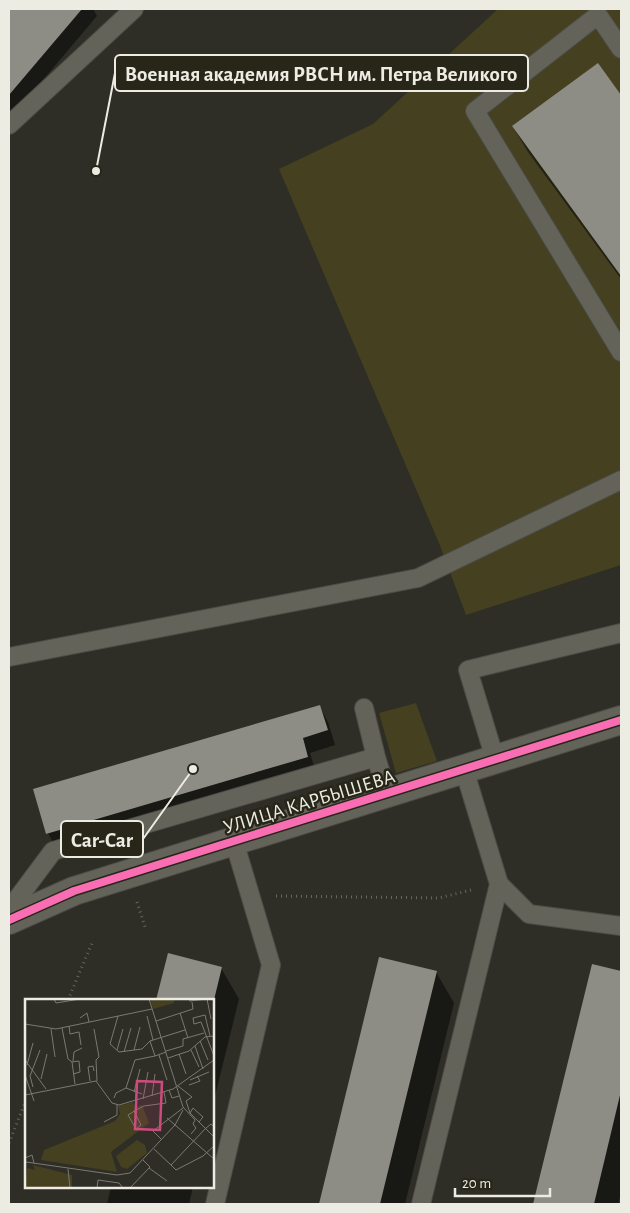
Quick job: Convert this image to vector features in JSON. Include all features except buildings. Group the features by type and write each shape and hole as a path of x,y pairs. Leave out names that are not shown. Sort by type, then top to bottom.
{"street":[{"name":"УЛИЦА КАРБЫШЕВА","path":"9,920 74,891 621,720"}],"lane":[{"path":"9,125 134,9"},
{"path":"621,49 598,15 476,111 621,352"},
{"path":"9,658 418,578 621,480"},
{"path":"495,759 468,670 621,633"},
{"path":"364,708 387,793"},
{"path":"9,910 53,851 376,757"},
{"path":"464,769 499,884 529,914 621,926"},
{"path":"215,1204 271,965 234,841"},
{"path":"421,1204 499,884"}],"path":[{"path":"250,896 439,898 499,884"},
{"path":"136,900 145,928"},
{"path":"68,999 92,943"},
{"path":"9,1143 25,1103"}],"shaded area":[{"path":"498,9 621,9 621,565 466,615 439,543 279,169 373,124"},
{"path":"416,703 437,761 396,773 379,713"}],"cycle path":[{"path":"9,920 74,891 621,720"}],"place":[{"name":"Военная академия РВСН им. Петра Великого","path":"96,171"},
{"name":"Car-Car","path":"193,769"}]}
